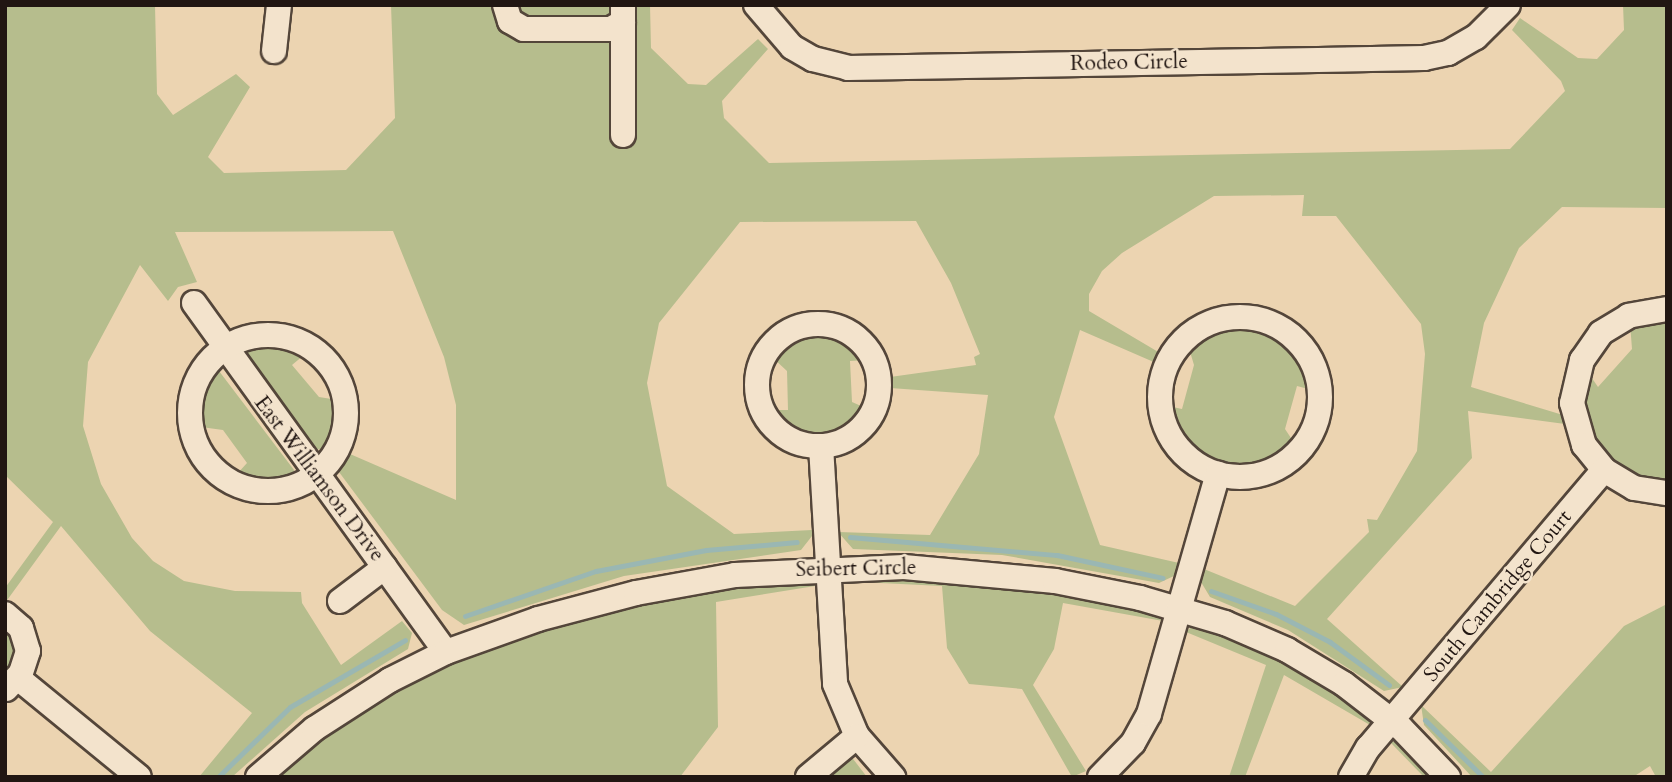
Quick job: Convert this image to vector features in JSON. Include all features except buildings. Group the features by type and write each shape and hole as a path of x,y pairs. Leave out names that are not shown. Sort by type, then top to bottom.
{"street":[{"path":"274,51 279,5"},
{"path":"505,5 510,21 524,29 611,29 623,14"},
{"name":"Rodeo Circle","path":"756,5 792,47 813,60 848,68 1424,58 1448,53 1470,41 1508,5"},
{"path":"623,14 623,135"},
{"name":"East Williamson Drive","path":"194,303 223,350 446,652"},
{"path":"1667,309 1639,312 1610,327 1587,350 1577,370 1573,392 1575,424 1590,454 1604,470 1634,488 1667,492"},
{"path":"1230,317 1260,319 1286,331 1306,351 1317,376 1318,414 1302,447 1281,466 1246,477 1218,474 1192,461 1172,439 1161,411 1164,371 1179,345 1202,327 1230,317"},
{"path":"819,324 845,330 859,340 874,362 878,379 878,397 867,422 846,439 821,446 803,444 778,431 766,417 758,391 761,363 777,341 792,330 819,324"},
{"path":"253,337 286,337 316,351 331,367 344,397 346,419 337,450 316,475 289,489 258,491 229,481 206,460 193,432 191,401 202,372 223,350 253,337"},
{"path":"821,446 833,673 841,705 857,736 891,776"},
{"name":"South Cambridge Court","path":"1351,777 1392,721 1604,470"},
{"path":"1100,777 1145,724 1218,474"},
{"path":"340,601 385,567"},
{"name":"Seibert Circle","path":"258,777 351,702 446,652 609,599 735,575 827,568 915,568 1006,574 1104,590 1180,608 1287,650 1392,721 1448,777"},
{"path":"5,614 21,628 27,645 26,663 12,684 139,777"},
{"path":"808,777 857,736"}],"green space":[{"path":"5,5 155,5 157,94 173,115 236,74 250,87 208,157 224,173 346,170 395,118 391,5 650,5 651,48 688,84 706,85 758,39 768,49 722,101 724,118 769,163 1510,149 1565,91 1561,81 1512,30 1520,18 1578,58 1597,59 1624,30 1623,5 1667,5 1667,208 1562,207 1519,248 1484,323 1471,387 1563,415 1565,424 1468,411 1472,458 1327,619 1403,687 1384,691 1288,630 1210,597 1201,582 1204,569 1295,606 1369,532 1367,519 1377,520 1417,451 1425,354 1421,324 1336,216 1302,216 1304,195 1214,196 1122,253 1102,271 1089,294 1089,311 1160,353 1156,363 1080,330 1054,417 1100,545 1179,563 1176,575 1159,583 1002,555 853,549 838,532 930,535 979,454 988,395 890,388 890,377 976,365 974,357 980,354 951,283 916,221 740,222 659,323 647,383 667,486 734,534 812,530 812,536 801,550 624,576 464,625 442,610 339,472 350,454 456,500 456,405 444,357 393,231 175,232 197,282 178,287 168,301 140,265 88,362 83,426 101,484 132,538 153,561 184,581 235,591 301,592 302,603 341,665 402,621 412,633 408,649 305,712 232,777 199,777 252,713 150,631 61,526 5,603 5,588 53,522 5,475"},
{"path":"1667,316 1667,485 1616,472 1581,419 1587,371 1598,387 1632,349 1630,323"},
{"path":"1229,323 1267,328 1285,339 1301,355 1313,384 1312,390 1297,386 1285,429 1295,444 1279,459 1256,469 1223,469 1208,464 1182,442 1168,413 1168,406 1182,409 1194,365 1188,345 1210,329"},
{"path":"820,330 845,336 864,353 866,360 850,361 852,402 868,409 855,428 840,436 815,440 789,430 774,417 773,410 788,410 787,371 773,358 799,334"},
{"path":"260,343 300,351 304,355 292,365 319,397 338,400 338,424 327,450 316,449 243,352 247,346"},
{"path":"219,371 294,470 292,478 264,483 239,477 237,474 247,463 223,430 201,427 209,376"},
{"path":"886,576 1051,590 1162,616 1163,621 1063,603 1054,649 1033,685 1086,771 1072,777 1022,689 969,684 947,648 942,586 839,581"},
{"path":"814,582 815,586 716,602 718,727 680,777 272,777 360,709 455,660 581,617 677,595 761,583"},
{"path":"1667,604 1667,777 1656,777 1650,766 1633,777 1472,777 1424,725 1421,705 1491,772 1624,626"},
{"path":"5,622 21,648 5,682"},
{"path":"1195,623 1305,670 1369,715 1370,725 1284,675 1245,777 1229,777 1266,665 1186,632"},
{"path":"1398,741 1435,777 1424,777 1390,742"},
{"path":"850,755 867,777 826,777"}],"waterway":[{"path":"850,537 1057,555 1163,578"},
{"path":"465,616 596,571 706,550 797,542"},
{"path":"1211,591 1276,614 1330,642 1389,685"},
{"path":"218,777 290,707 405,640"},
{"path":"1425,720 1483,777"}]}
